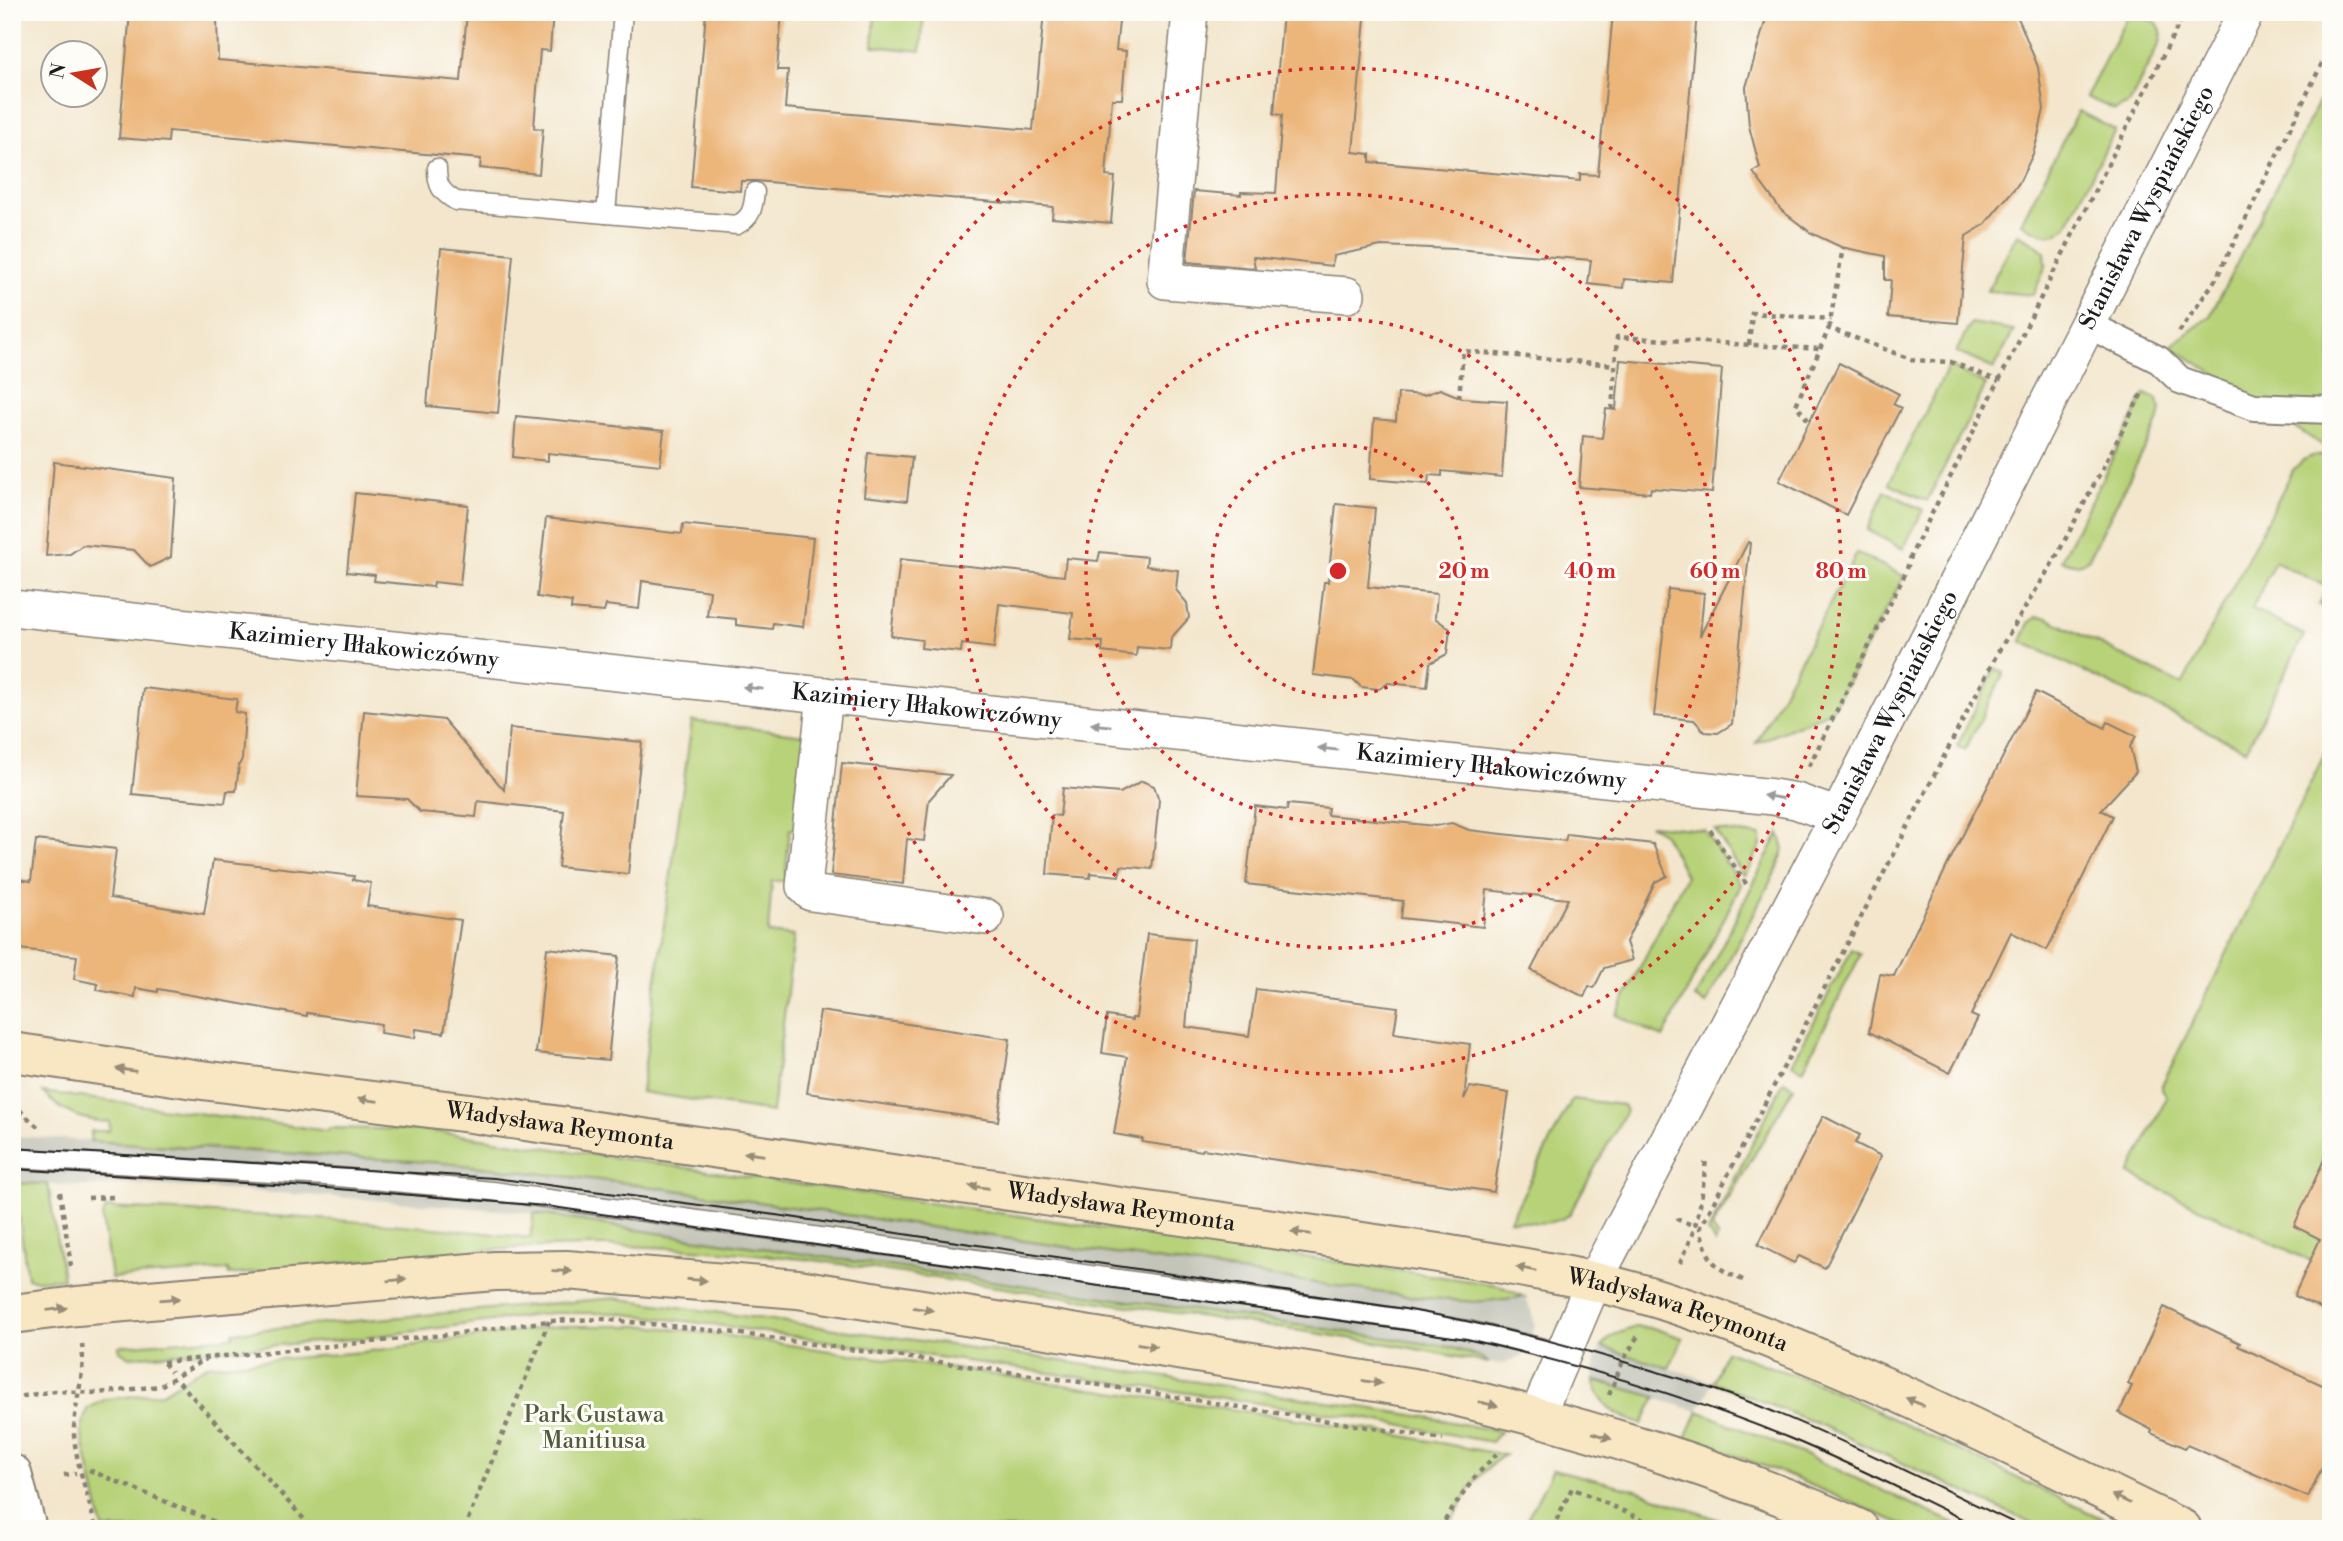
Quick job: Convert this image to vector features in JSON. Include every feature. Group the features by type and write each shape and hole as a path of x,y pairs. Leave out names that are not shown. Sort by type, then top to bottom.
{"main road":[{"name":"Władysława Reymonta","path":"12,1052 194,1079 470,1113 1438,1253 1593,1283 1672,1304 1832,1363 2182,1529"},
{"path":"12,1314 77,1306 482,1272 566,1270 798,1289 1438,1392 1537,1416 1743,1481 1859,1529"}],"street":[{"path":"1190,12 1166,281 1347,295"},
{"name":"Stanisława Wyspiańskiego","path":"1537,1416 1593,1283 1838,816 2246,12"},
{"path":"2089,325 2159,360 2180,380 2254,407 2331,410"},
{"name":"Kazimiery Iłłakowiczówny","path":"12,608 1783,799 1838,816"},
{"path":"825,695 804,886 811,893 985,917"},
{"path":"12,1474 27,1529"}],"lane":[{"path":"606,214 623,12"},
{"path":"437,168 437,183 444,194 456,201 737,225 753,212 755,192"},
{"path":"12,1158 327,1176 493,1191 1403,1319 1469,1330 1564,1353"}],"path":[{"path":"1783,799 1799,771 1808,768 1906,572 1912,553 2185,12"},
{"path":"1743,1280 1722,1271 1708,1255 1700,1229 1998,652 2056,557 2159,360 2217,279 2331,45"},
{"path":"1808,419 1796,405 1829,328 1843,247"},
{"path":"1749,345 1752,313 1831,318"},
{"path":"1829,328 1913,360 1951,362 1999,381"},
{"path":"1612,410 1617,337 1820,349"},
{"path":"1459,398 1463,351 1615,365"},
{"path":"1704,821 1746,885"},
{"path":"12,1102 42,1130"},
{"path":"1682,1260 1703,1198 1706,1153"},
{"path":"58,1184 73,1274"},
{"path":"88,1198 115,1198"},
{"path":"1676,1219 1690,1224"},
{"path":"172,1372 163,1362 444,1335 549,1321 602,1319 715,1331 1101,1385 1445,1439"},
{"path":"464,1529 549,1321"},
{"path":"1604,1404 1623,1361 1643,1327"},
{"path":"84,1357 77,1393 75,1441 96,1529"},
{"path":"12,1398 55,1391 98,1393 160,1386 208,1358"},
{"path":"179,1382 313,1529"},
{"path":"1439,1529 1474,1478 1500,1450"},
{"path":"89,1470 232,1529"},
{"path":"65,1475 76,1473"},
{"path":"1552,1529 1572,1488 1663,1529"}],"shaded area":[{"path":"12,1136 444,1163 626,1183 1404,1296 1475,1302 1524,1297 1535,1325 1520,1358 1502,1364 1489,1363 1480,1357 1450,1347 534,1213 130,1184 103,1187 12,1183"},
{"path":"1601,1347 1713,1382 1698,1411 1593,1380 1595,1359"}],"green space":[{"path":"875,12 924,12 921,51 873,46"},
{"path":"2127,17 2152,21 2160,27 2161,40 2129,104 2115,110 2086,97"},
{"path":"2331,78 2331,451 2171,346 2210,316"},
{"path":"2078,111 2115,130 2067,225 2056,233 2045,234 2021,223"},
{"path":"2017,234 2045,252 2046,266 2033,295 1987,291"},
{"path":"1971,323 2014,330 1994,369 1956,352"},
{"path":"1949,366 1986,385 1927,501 1889,483"},
{"path":"2145,394 2157,399 2161,409 2159,420 2089,558 2076,564 2061,560"},
{"path":"2319,455 2331,458 2331,611 2319,605 2327,587 2275,561 2252,609 2304,635 2246,750 2021,641 2029,623 2037,617 2047,618 2182,685 2293,470 2304,460"},
{"path":"1885,491 1923,510 1903,549 1867,530"},
{"path":"1857,553 1904,576 1833,708 1756,743"},
{"path":"1995,668 2004,673 1965,750 1957,746"},
{"path":"692,721 813,736 803,830 790,829 785,881 772,881 768,933 794,936 772,1112 641,1092"},
{"path":"2331,741 2331,1271 2129,1174 2167,1097 2161,1087"},
{"path":"1649,825 1704,830 1741,885 1663,1038 1616,1015 1686,876 1664,834"},
{"path":"1715,830 1761,836 1761,845 1746,874 1743,875"},
{"path":"1779,833 1784,849 1778,867 1706,1004 1695,998"},
{"path":"1852,949 1861,954 1803,1070 1792,1064"},
{"path":"1784,1081 1794,1087 1712,1227 1718,1237 1715,1243 1708,1232"},
{"path":"43,1092 328,1131 329,1128 425,1130 1498,1285 1524,1297 1475,1302 1404,1296 626,1183 444,1163 90,1141 91,1131 109,1131 110,1122 73,1114 57,1105"},
{"path":"1572,1099 1623,1105 1626,1111 1569,1215 1548,1222 1510,1220"},
{"path":"15,1183 48,1184 63,1279 27,1278"},
{"path":"106,1208 372,1223 530,1238 534,1213 1450,1347 1480,1357 1489,1363 1396,1345 813,1260 674,1248 590,1246 499,1249 229,1275 228,1270 111,1278 102,1218"},
{"path":"614,1298 1035,1357 1432,1418 1500,1432 1491,1442 1362,1418 617,1313 551,1313 364,1338 130,1357 119,1350 119,1346 233,1337 233,1332"},
{"name":"Park Gustawa Manitiusa","path":"559,1326 647,1326 707,1333 1360,1428 1505,1455 1478,1478 1448,1529 103,1529 81,1431 87,1409 106,1399 162,1393 207,1365 363,1352"},
{"path":"1636,1327 1653,1328 1683,1338 1669,1368 1601,1347 1613,1335"},
{"path":"1726,1351 1820,1384 2124,1529 2044,1529 1823,1426 1713,1382"},
{"path":"1593,1380 1656,1397 1642,1424 1625,1418 1605,1404"},
{"path":"1698,1411 1805,1455 1966,1529 1913,1529 1780,1472 1686,1438"},
{"path":"1553,1469 1636,1490 1744,1529 1522,1529"}],"building":[{"path":"130,12 208,12 207,17 217,18 218,60 461,81 467,12 553,12 550,51 540,50 534,128 543,129 539,174 480,168 481,159 169,131 168,142 119,138"},
{"path":"706,12 782,12 777,70 788,70 785,108 1033,130 1044,12 1120,12 1116,50 1126,51 1122,99 1112,99 1106,176 1115,177 1111,223 1052,218 1053,207 756,181 741,181 740,191 691,187"},
{"path":"1283,12 1357,12 1356,17 1365,18 1353,152 1370,154 1370,162 1580,181 1580,174 1598,175 1613,12 1697,12 1673,283 1624,279 1623,288 1588,284 1591,260 1455,249 1381,246 1333,256 1332,266 1253,257 1255,268 1187,262 1194,191 1241,195 1241,192 1276,193 1282,115 1274,114"},
{"path":"1768,12 2013,12 2019,20 2038,67 2044,109 2033,154 2019,183 1984,225 1966,236 1958,323 1888,317 1891,280 1885,280 1885,256 1841,247 1811,233 1781,210 1753,172 1760,168 1749,126 1746,87"},
{"path":"441,248 513,255 498,413 427,406"},
{"path":"1620,360 1722,369 1712,493 1651,488 1650,493 1579,487 1583,436 1602,438 1606,409 1616,410"},
{"path":"1839,363 1899,394 1893,404 1901,408 1846,515 1779,481"},
{"path":"1440,389 1462,398 1507,401 1502,477 1442,471 1442,476 1429,475 1428,484 1370,479 1374,419 1396,421 1398,393 1424,395"},
{"path":"516,416 664,431 660,465 548,453 548,461 513,457"},
{"path":"868,453 912,457 907,501 864,496"},
{"path":"54,462 176,478 171,557 150,567 134,550 83,545 70,554 46,556"},
{"path":"355,493 468,505 460,585 434,582 433,587 374,581 375,575 347,572"},
{"path":"1336,504 1375,508 1368,587 1437,594 1435,618 1450,629 1447,654 1430,663 1427,687 1388,683 1379,689 1361,687 1354,680 1313,675 1324,582 1328,582"},
{"path":"546,518 682,534 683,524 813,538 803,627 773,623 772,629 736,625 736,619 707,616 710,591 642,581 639,609 606,605 604,612 571,609 572,602 537,597"},
{"path":"1748,542 1732,724 1718,733 1705,732 1694,720 1654,716 1668,589 1704,593 1700,636"},
{"path":"1100,552 1147,557 1146,566 1178,570 1176,590 1187,603 1189,618 1171,638 1170,650 1137,647 1136,656 1102,652 1103,642 1070,639 1073,613 999,604 994,648 962,644 961,652 921,648 922,640 891,636 900,559 1064,576 1066,558 1098,561"},
{"path":"143,688 237,699 235,712 245,714 242,759 236,791 227,791 225,803 132,794"},
{"path":"2036,692 2105,728 2108,722 2136,736 2130,747 2136,772 2101,810 2113,816 2047,950 2011,932 1971,1015 1978,1018 1950,1073 1869,1032 1880,974 1894,976"},
{"path":"364,711 444,720 504,790 510,728 642,742 628,874 558,867 564,811 478,801 476,817 420,812 407,799 356,796"},
{"path":"842,763 951,775 929,800 924,841 907,839 903,884 831,875"},
{"path":"1142,781 1154,786 1159,800 1152,869 1121,866 1119,876 1091,873 1090,878 1047,874 1052,815 1060,816 1063,788 1120,793"},
{"path":"1288,804 1328,808 1327,815 1435,826 1452,823 1469,830 1565,841 1567,834 1653,844 1667,876 1655,882 1626,942 1632,960 1604,968 1594,988 1589,986 1584,997 1531,970 1568,899 1487,890 1483,927 1401,918 1403,901 1246,884 1255,806 1287,810"},
{"path":"36,840 116,849 110,898 204,914 213,860 354,876 353,880 371,883 367,906 461,920 444,1033 416,1029 415,1038 380,1033 381,1024 307,1013 307,1016 158,989 158,992 136,988 135,997 97,990 98,984 74,979 77,956 12,948 12,878 31,881"},
{"path":"1147,934 1194,939 1186,1027 1249,1036 1256,989 1398,1007 1394,1033 1470,1044 1464,1099 1470,1087 1509,1093 1494,1192 1142,1142 1143,1139 1114,1134 1127,1057 1102,1053 1107,1016 1132,1020 1136,1018"},
{"path":"547,948 619,956 608,1060 536,1053"},
{"path":"820,1011 1010,1039 998,1121 807,1093"},
{"path":"1823,1116 1860,1135 1855,1143 1881,1156 1825,1268 1799,1256 1794,1263 1758,1245"},
{"path":"2331,1144 2331,1313 2294,1296 2320,1239 2294,1226"},
{"path":"2164,1307 2240,1343 2238,1346 2331,1389 2331,1449 2308,1497 2187,1445 2185,1448 2151,1433 2152,1430 2119,1413 2132,1386 2128,1384"}],"tram line":[{"path":"12,1148 494,1178 783,1216 1405,1309 1498,1328 1590,1352 1740,1398 1856,1448 2027,1529"},
{"path":"12,1169 326,1188 546,1206 1467,1339 1630,1382 1750,1422 1838,1459 1983,1529"}]}
